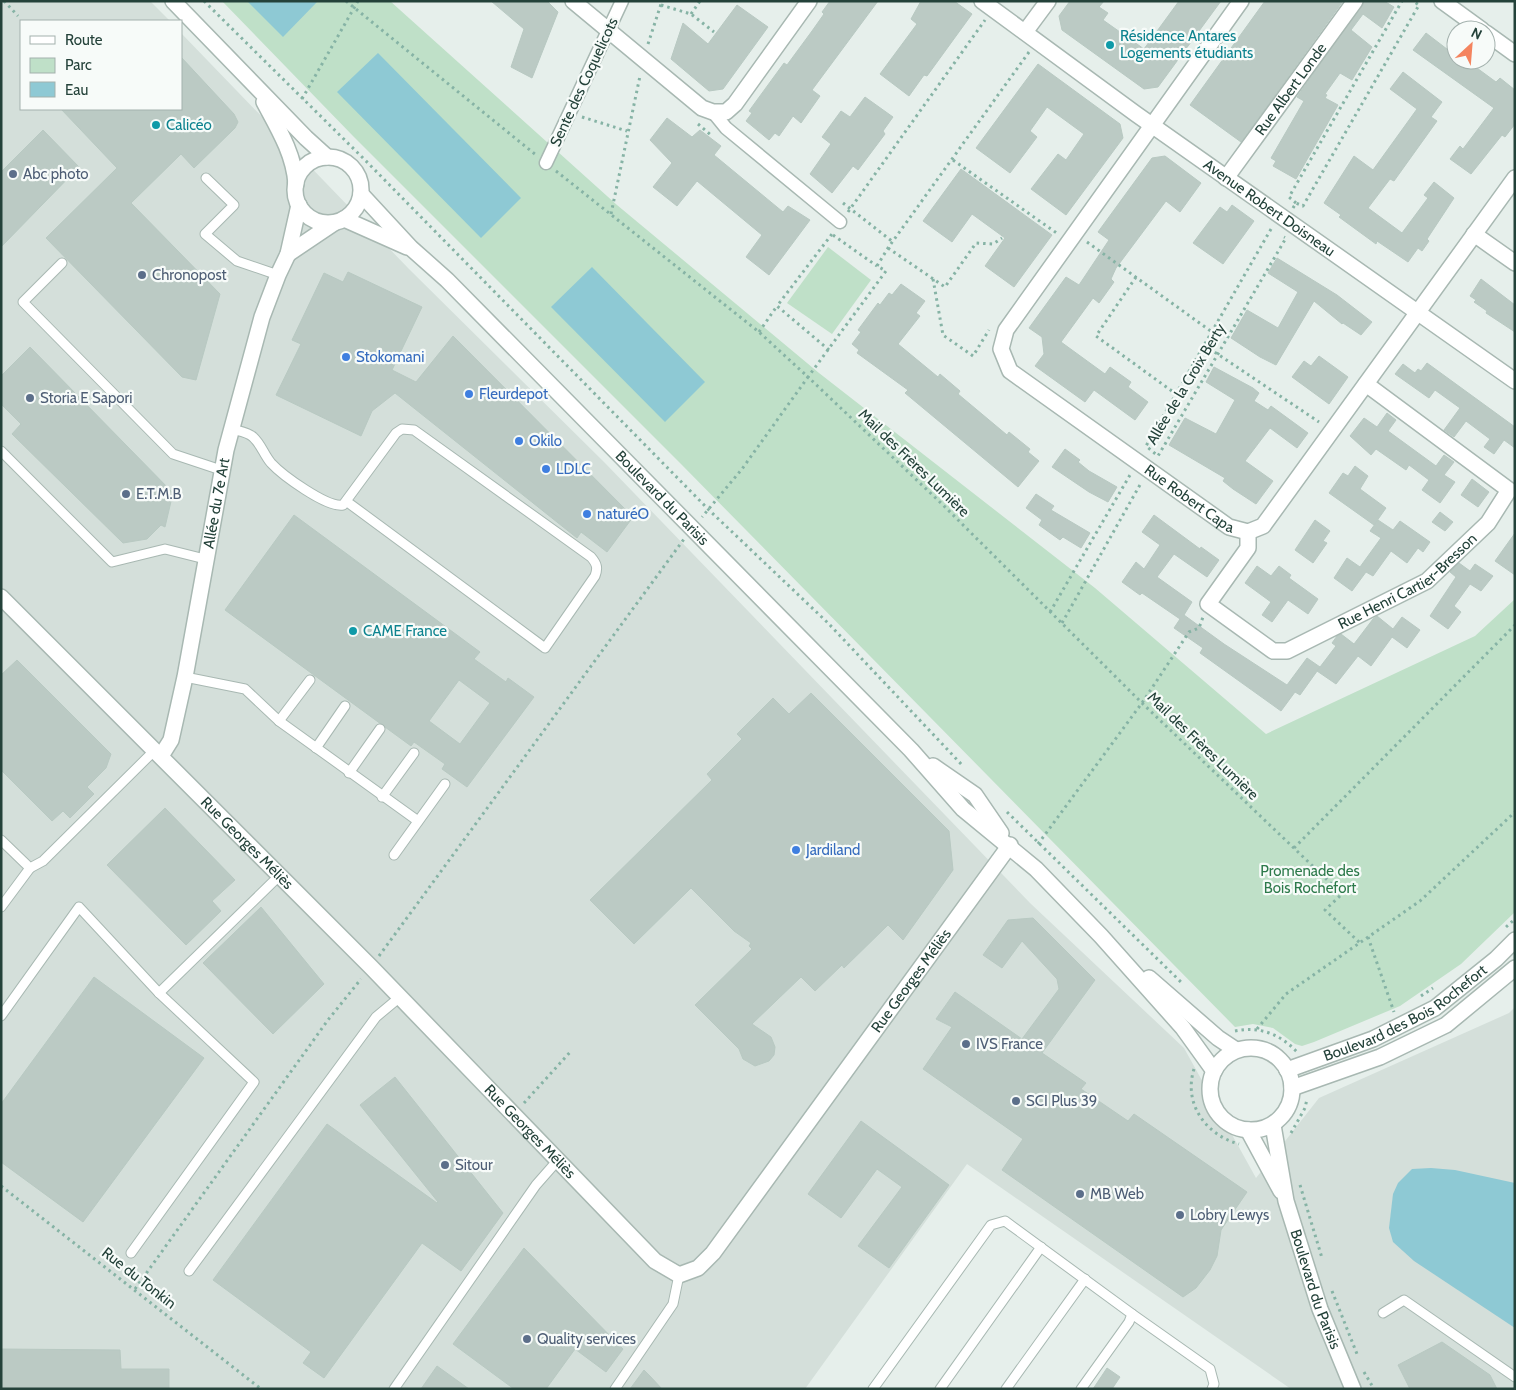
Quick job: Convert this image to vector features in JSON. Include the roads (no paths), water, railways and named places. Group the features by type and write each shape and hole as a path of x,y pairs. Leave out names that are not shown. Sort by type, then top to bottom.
{"street":[{"path":"173,1 327,157 349,164 356,172 361,183 358,205 339,221 324,223 314,220 299,205 295,167 257,87"},
{"path":"573,1 702,108 713,112 726,112 735,104 808,1"},
{"name":"Sente des Coquelicots","path":"546,163 622,1"},
{"name":"Avenue Robert Doisneau","path":"982,1 1000,6 1026,32 1152,125 1515,381"},
{"path":"1026,32 1048,1"},
{"name":"Rue Robert Capa","path":"1241,1 1006,330 1001,349 1010,371 1229,527 1248,532 1263,526 1515,178"},
{"name":"Rue Albert Londe","path":"1226,178 1355,1"},
{"path":"1442,1 1468,20"},
{"path":"1496,40 1515,54"},
{"path":"713,112 726,128 840,222"},
{"path":"296,184 300,173 307,165 327,157"},
{"name":"Boulevard du Parisis","path":"361,194 410,248 447,280 911,750 963,809 1010,846 1101,936 1218,1038 1236,1050"},
{"name":"Allée du 7e Art","path":"158,753 171,740 185,677 222,470 262,317 288,254 299,205"},
{"name":"Boulevard du Parisis","path":"339,221 410,248"},
{"name":"Allée du 7e Art","path":"288,254 339,221"},
{"path":"1474,234 1515,263"},
{"name":"Rue Henri Cartier-Bresson","path":"1248,532 1248,548 1208,604 1273,651 1286,651 1427,581 1488,523 1509,490 1366,384"},
{"name":"Rue Georges Méliès","path":"1,597 371,967 655,1261 679,1275 698,1268 714,1253 1010,846"},
{"name":"Boulevard du Parisis","path":"1101,936 1183,1028 1214,1070"},
{"name":"Boulevard des Bois Rochefort","path":"1287,1070 1302,1056 1373,1039 1435,1008 1496,959 1515,940"},
{"name":"Boulevard des Bois Rochefort","path":"1292,1088 1380,1057 1446,1025 1515,968"},
{"path":"1246,1048 1266,1050 1274,1055 1287,1070 1292,1088 1288,1107 1272,1124 1248,1130 1237,1128 1218,1114 1210,1093 1214,1070 1227,1055 1236,1050 1246,1048"},
{"name":"Boulevard du Parisis","path":"1272,1124 1286,1201 1320,1309 1352,1385"},
{"name":"Boulevard du Parisis","path":"1248,1130 1286,1201"}],"lane":[{"path":"206,178 234,205 205,234 236,261 278,275"},
{"path":"62,263 23,302 173,454 222,470"},
{"path":"232,429 254,438 270,462 324,501 338,506 343,505 396,433 409,428 591,557 597,564 595,576 545,648 346,501"},
{"path":"1,452 112,562 164,549 205,559"},
{"path":"185,677 245,689 279,721 418,822"},
{"path":"279,721 310,680"},
{"path":"316,748 345,706"},
{"path":"350,772 380,729"},
{"path":"1,906 23,874 43,861 158,753"},
{"path":"382,797 414,753"},
{"path":"394,855 445,784"},
{"path":"1,840 30,868"},
{"path":"160,993 279,876"},
{"path":"1,1016 79,907 160,993 254,1082 131,1253"},
{"path":"189,1271 376,1017 400,997"},
{"path":"394,1389 536,1185 558,1160"},
{"path":"873,1389 991,1225 1004,1221 1210,1369 1214,1384 1212,1389"},
{"path":"940,1389 1041,1247"},
{"path":"615,1389 673,1304 679,1275"},
{"path":"1006,1389 1085,1279"},
{"path":"1383,1313 1404,1300 1515,1377"},
{"path":"1081,1389 1129,1322 1132,1314"}],"water":[{"path":"247,1 318,1 283,37"},
{"path":"378,53 521,198 481,238 337,92"},
{"path":"592,267 705,382 665,422 551,307"},
{"path":"1412,1169 1455,1170 1515,1183 1515,1328 1414,1261 1393,1242 1389,1228 1393,1194 1398,1183"}],"place":[{"name":"Résidence Antares Logements étudiants","path":"1110,45"},
{"name":"Calicéo","path":"156,125"},
{"name":"Abc photo","path":"13,174"},
{"name":"Chronopost","path":"142,275"},
{"name":"Stokomani","path":"346,357"},
{"name":"Fleurdepot","path":"469,394"},
{"name":"Storia E Sapori","path":"30,398"},
{"name":"Okilo","path":"519,441"},
{"name":"LDLC","path":"546,469"},
{"name":"E.T.M.B","path":"126,494"},
{"name":"naturéO","path":"587,514"},
{"name":"CAME France","path":"353,631"},
{"name":"Jardiland","path":"796,850"},
{"name":"IVS France","path":"966,1044"},
{"name":"SCI Plus 39","path":"1016,1101"},
{"name":"Sitour","path":"445,1165"},
{"name":"MB Web","path":"1080,1194"},
{"name":"Lobry Lewys","path":"1180,1215"},
{"name":"Quality services","path":"527,1339"}],"park label":[{"name":"Promenade des Bois Rochefort","path":"1310,880"}]}
